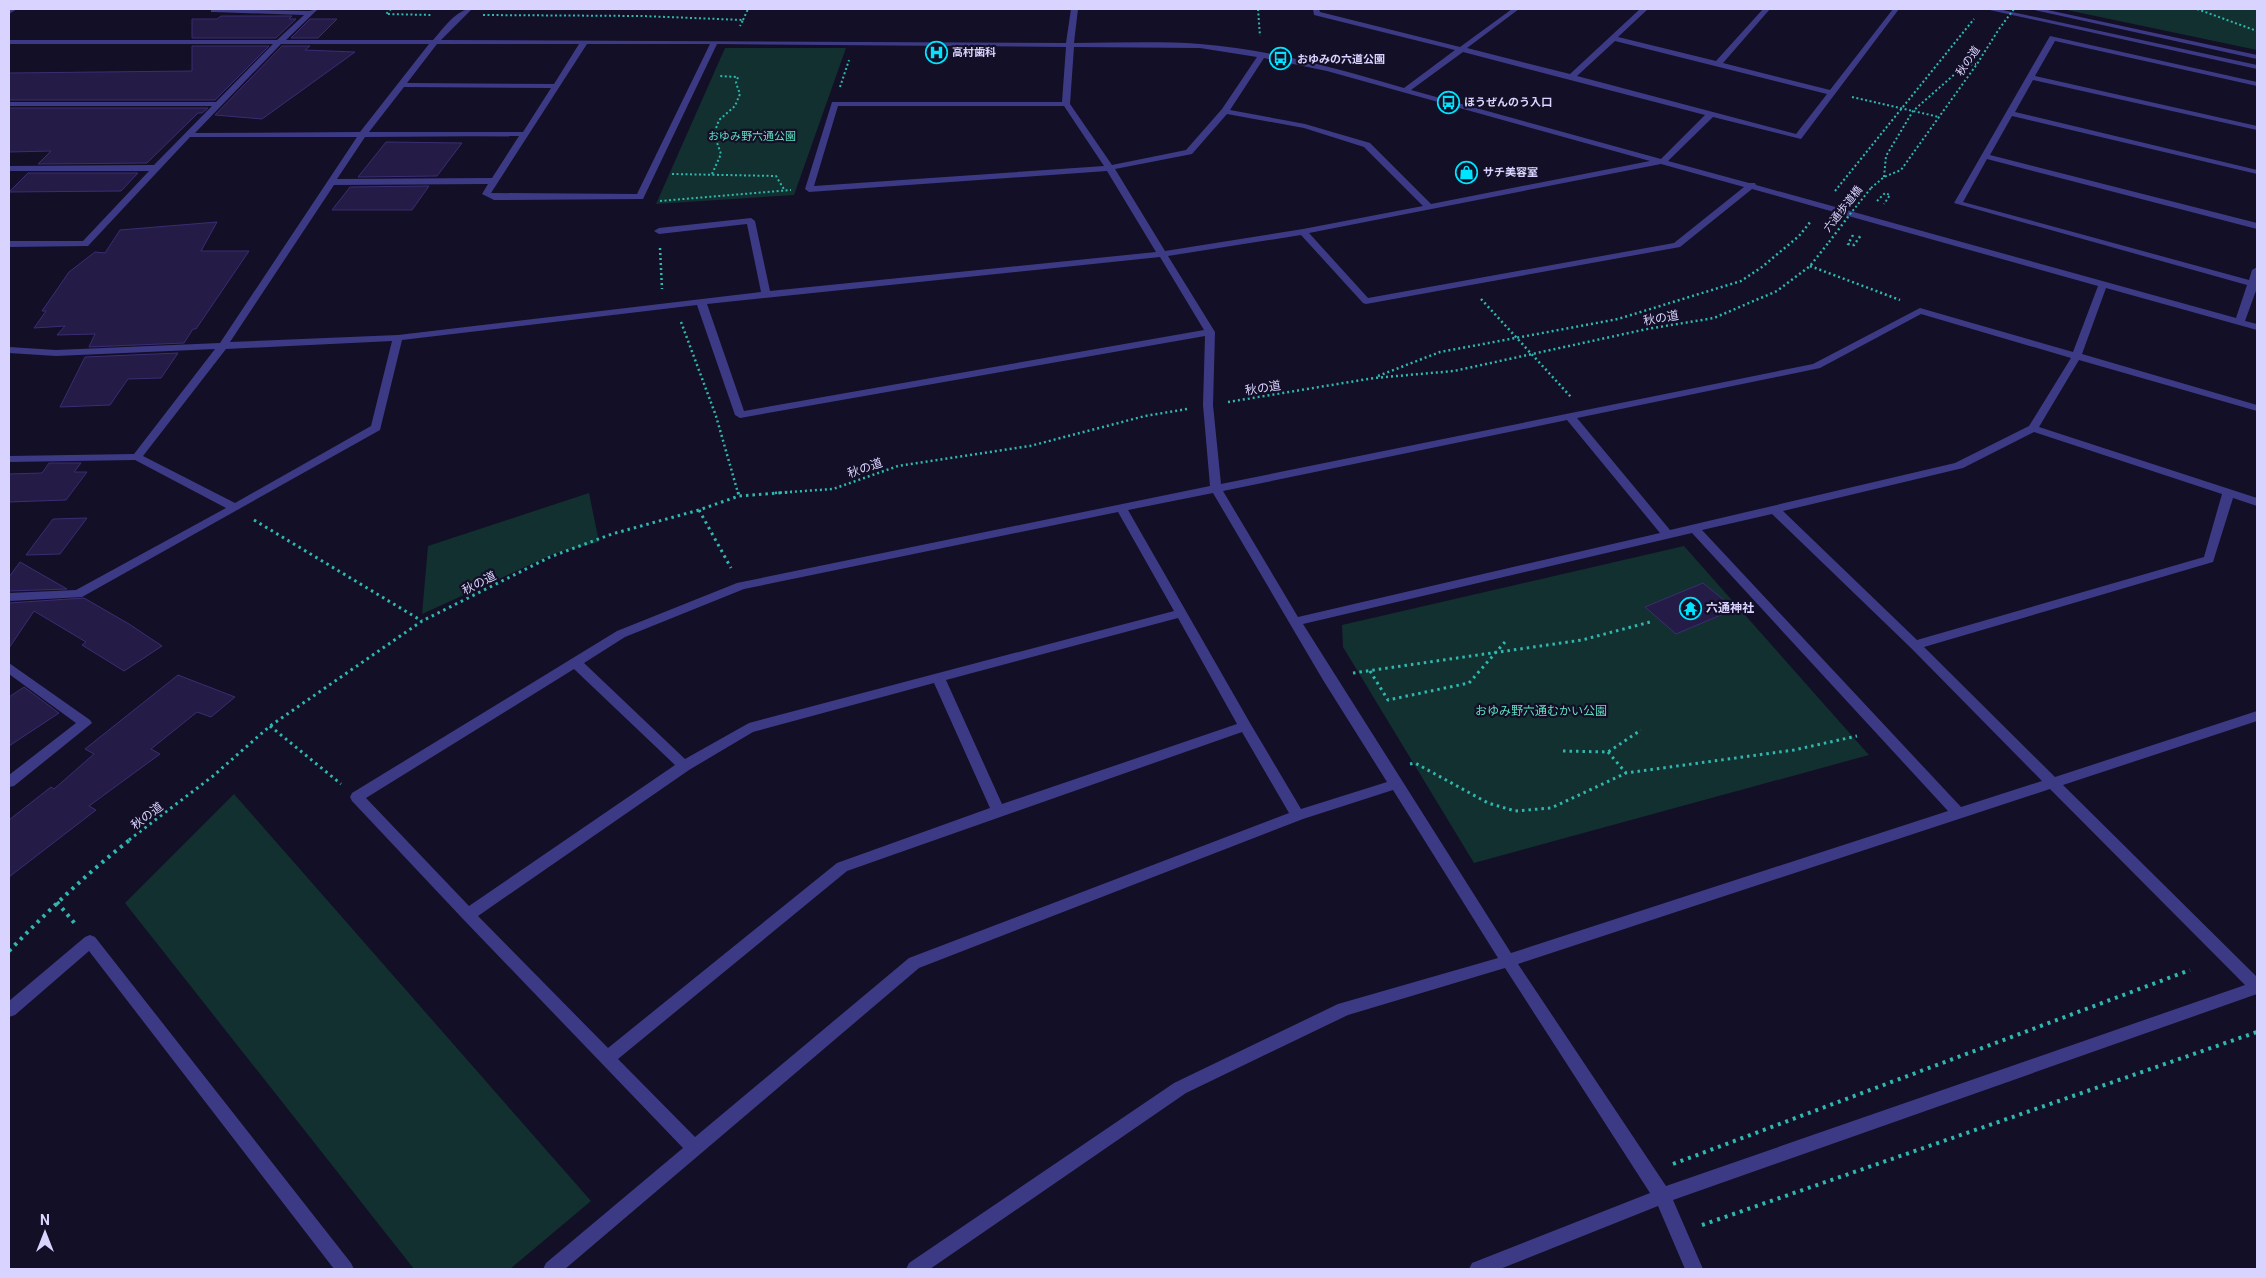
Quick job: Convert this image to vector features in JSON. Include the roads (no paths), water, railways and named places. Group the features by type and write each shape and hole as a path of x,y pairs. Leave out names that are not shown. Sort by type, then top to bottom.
{"street":[{"path":"9,12 13,9"},
{"path":"137,457 222,347 363,134 435,42 460,15 469,9"},
{"path":"1075,9 1070,44 1066,104 1110,168 1210,332 1208,405 1216,489 1295,622 1396,784 1508,961 1662,1196 1694,1269"},
{"path":"1316,9 1317,13 1572,77 1798,137 1830,92 1874,40 1896,9"},
{"path":"1406,90 1516,9"},
{"path":"1572,77 1644,9"},
{"path":"1719,63 1767,9"},
{"path":"1989,9 2257,67"},
{"path":"2034,9 2257,56"},
{"path":"214,10 312,11"},
{"path":"9,244 85,244 156,168 280,41 312,11"},
{"path":"1613,38 1830,92"},
{"path":"2255,284 1958,203 2053,38 2257,84"},
{"path":"9,42 733,42 1200,46 1262,55 1328,68 2257,327"},
{"path":"584,42 486,194 494,197 640,197 714,42"},
{"path":"1066,104 835,104 809,189 1110,168 1189,152 1225,111 1262,55"},
{"path":"2031,76 2257,128"},
{"path":"402,85 557,86"},
{"path":"9,104 220,104"},
{"path":"1225,111 1305,126 1366,145 1428,206"},
{"path":"2010,113 2257,172"},
{"path":"9,350 56,353 398,338 766,294 1162,254 1303,232 1663,161 1711,114"},
{"path":"190,135 525,134"},
{"path":"1985,156 2257,226"},
{"path":"9,168 156,168"},
{"path":"330,182 494,181"},
{"path":"1303,232 1366,301 1677,245 1752,186"},
{"path":"659,231 751,221 766,294"},
{"path":"2240,322 2255,284 2257,270"},
{"path":"1295,622 1959,466 2033,428 2076,357 2103,284"},
{"path":"701,302 740,415 1210,332"},
{"path":"694,1148 468,916 357,797 621,634 741,586 1816,366 1920,311 2257,408"},
{"path":"9,597 78,594 376,428 398,338"},
{"path":"1569,416 1668,534"},
{"path":"2033,428 2228,494 2257,502"},
{"path":"9,459 137,457 234,508"},
{"path":"1915,645 2209,559 2228,494"},
{"path":"1122,509 1245,726 1298,815"},
{"path":"1478,1269 1662,1196 2257,987 1915,645 1775,510"},
{"path":"1693,527 1958,814"},
{"path":"468,916 684,766 749,728 939,679 1181,613"},
{"path":"575,662 684,766"},
{"path":"9,668 85,723 9,782"},
{"path":"939,679 998,811"},
{"path":"915,1269 1180,1088 1344,1009 1508,961 2054,784 2257,716"},
{"path":"608,1058 842,867 1245,726"},
{"path":"552,1269 914,963 1298,815 1396,784"},
{"path":"9,1010 90,941 345,1269"}],"place":[{"name":"高村歯科","path":"936,52"},
{"name":"おゆみの六道公園","path":"1281,59"},
{"name":"ほうぜんのう入口","path":"1448,102"},
{"name":"サチ美容室","path":"1467,172"},
{"name":"六通神社","path":"1690,608"}],"park label":[{"name":"おゆみ野六通公園","path":"752,136"},
{"name":"おゆみ野六通むかい公園","path":"1541,711"}]}
